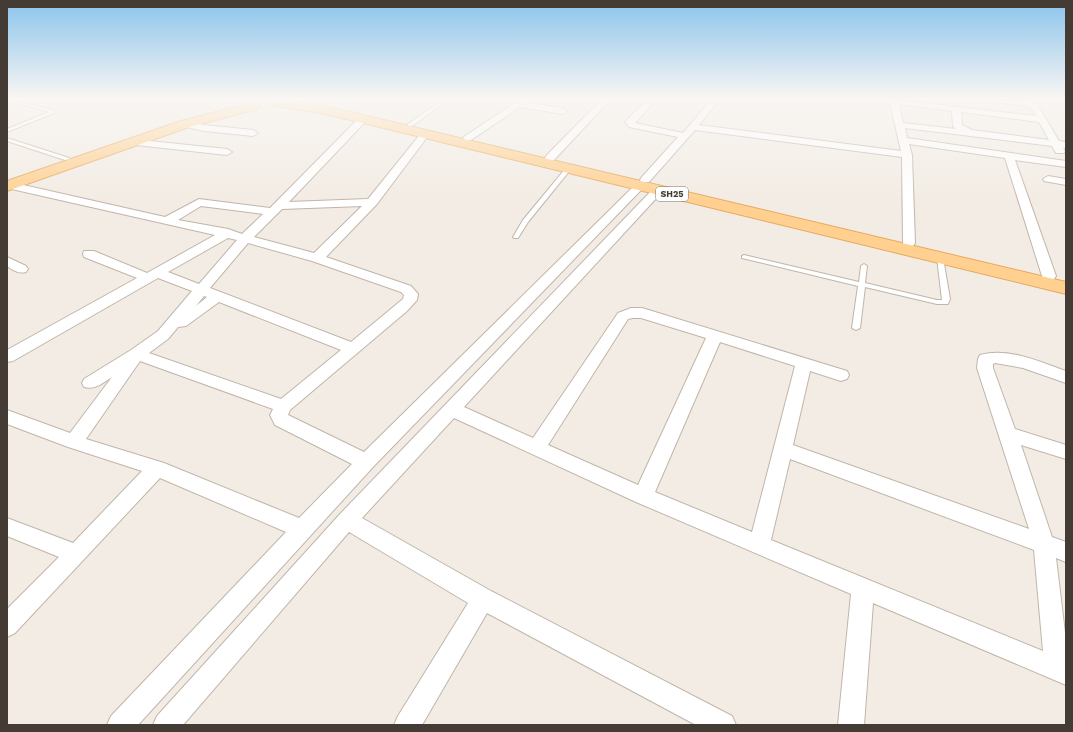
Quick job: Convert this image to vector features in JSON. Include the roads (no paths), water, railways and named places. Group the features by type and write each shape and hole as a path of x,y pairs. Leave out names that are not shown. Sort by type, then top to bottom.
{"main road":[{"path":"8,184 59,157 136,133"},
{"path":"8,184 157,133"},
{"name":"SH25","path":"422,133 568,169 909,243 1066,280"},
{"name":"SH25","path":"446,133 550,158 648,186 1066,288"}],"street":[{"path":"163,335 245,238 349,133"},
{"path":"468,138 475,133"},
{"path":"550,158 574,133"},
{"path":"672,133 686,136"},
{"path":"166,725 347,520 451,409 648,186 688,133"},
{"path":"740,133 908,155"},
{"path":"902,133 908,155 909,243"},
{"path":"971,133 1061,145"},
{"path":"1052,133 1061,145 1066,160"},
{"path":"317,258 362,214 425,134"},
{"path":"904,140 1066,164"},
{"path":"130,142 227,152"},
{"path":"1009,156 1049,276"},
{"path":"1048,179 1066,182"},
{"path":"8,184 168,221 228,233 317,258 406,289 411,294 410,300 402,308 283,406 279,415 282,420 366,462"},
{"path":"120,725 366,462 648,186"},
{"path":"168,221 199,202 275,209 372,202"},
{"path":"7,357 228,233"},
{"path":"89,254 217,297 354,349"},
{"path":"7,261 20,269"},
{"path":"90,383 137,354 217,297"},
{"path":"537,447 623,316 631,313 642,313 841,375"},
{"path":"643,496 715,336"},
{"path":"137,354 283,406"},
{"path":"74,442 137,354"},
{"path":"1062,670 1044,544 985,368 986,359 995,357 1011,360 1066,376"},
{"path":"759,545 804,364"},
{"path":"451,409 643,496 1062,670"},
{"path":"7,417 74,442 157,468 302,529"},
{"path":"1008,434 1066,452"},
{"path":"783,449 1066,552"},
{"path":"7,626 157,468"},
{"path":"347,520 483,599 723,725"},
{"path":"7,527 76,554"},
{"path":"851,725 863,587"},
{"path":"407,725 483,599"}],"lane":[{"path":"7,139 59,157"},
{"path":"516,237 524,221 568,169"},
{"path":"744,257 861,286 937,302 944,302 946,298 940,258"},
{"path":"856,328 864,266"}]}
